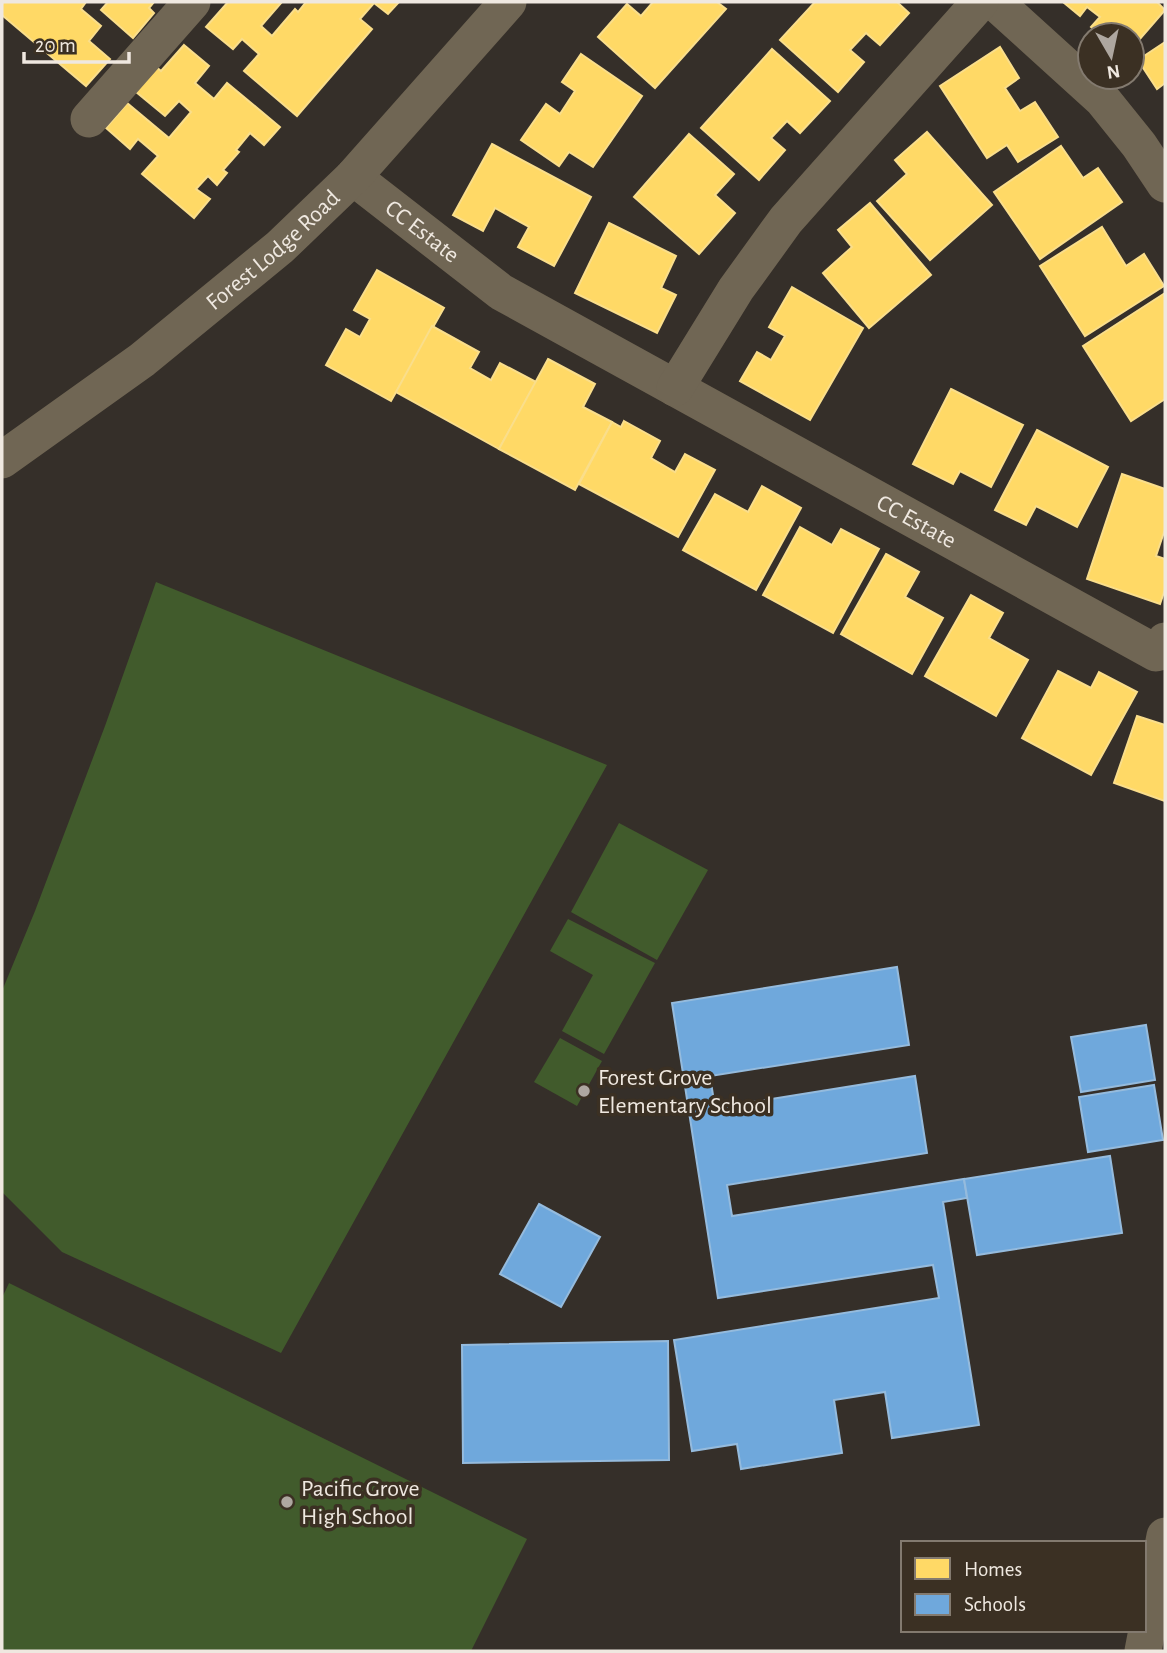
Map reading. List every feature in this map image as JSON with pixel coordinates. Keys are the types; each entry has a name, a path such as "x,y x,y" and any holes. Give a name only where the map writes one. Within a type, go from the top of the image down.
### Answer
{"street":[{"path":"89,119 192,2"},
{"name":"Forest Lodge Road","path":"2,460 142,360 280,247 353,177 508,2"},
{"path":"675,388 736,289 786,220 980,2"},
{"path":"995,2 1102,99 1139,145 1165,184"},
{"name":"CC Estate","path":"353,177 500,292 1161,647"},
{"path":"1143,1651 1165,1536"}],"green space":[{"path":"156,582 607,765 281,1353 62,1252 2,1192 2,991 105,726"},
{"path":"619,823 708,870 657,960 571,912"},
{"path":"568,919 655,963 604,1054 562,1031 593,975 550,951"},
{"path":"560,1038 602,1061 577,1106 534,1082"},
{"name":"Pacific Grove High School","path":"9,1283 527,1539 471,1651 2,1651 2,1298"}],"building: Homes":[{"path":"4,2 86,2 81,9 101,26 89,41 110,59 86,86 2,15"},
{"path":"108,2 154,2 149,8 154,13 133,38 101,10"},
{"path":"228,2 281,3 261,26 272,36 295,9 298,12 306,2 399,2 388,14 374,3 360,19 372,29 297,116 244,71 259,54 242,39 233,49 206,27"},
{"path":"653,2 717,2 726,9 655,88 598,37 627,4 641,16"},
{"path":"815,2 897,2 909,13 880,45 866,33 850,50 864,62 838,92 780,40"},
{"path":"1063,2 1157,2 1165,10 1146,32 1146,21 1096,21 1100,17 1087,7 1080,16"},
{"path":"1165,42 1165,83 1157,89 1146,72 1146,55"},
{"path":"184,45 209,66 195,83 214,99 227,83 280,127 264,145 250,133 236,150 239,152 223,170 227,173 217,185 208,176 196,189 210,199 194,218 142,174 158,156 138,139 130,149 106,128 127,103 169,138 191,112 179,101 165,116 135,91 155,66 161,71"},
{"path":"1000,47 1019,78 1005,88 1020,111 1035,102 1058,137 1018,162 1007,145 987,158 940,86"},
{"path":"772,49 830,101 800,133 787,121 771,138 785,150 759,180 701,128"},
{"path":"581,54 642,96 593,167 569,152 559,166 521,140 546,104 560,114 575,91 562,82"},
{"path":"927,132 992,205 930,260 877,201 907,174 895,160"},
{"path":"689,134 734,174 715,195 735,213 699,254 634,197"},
{"path":"492,144 591,197 554,266 518,247 529,227 495,208 483,231 453,215"},
{"path":"1061,146 1083,178 1098,168 1122,202 1040,259 994,192"},
{"path":"870,203 931,275 869,328 823,273 852,247 838,230"},
{"path":"609,223 676,256 661,288 676,295 657,333 575,293"},
{"path":"1102,227 1126,266 1144,254 1164,286 1085,336 1040,266"},
{"path":"377,270 444,308 391,401 326,365 346,329 360,337 370,319 354,310"},
{"path":"792,287 863,328 810,420 740,381 757,352 771,360 785,336 769,327"},
{"path":"1165,293 1165,399 1131,421 1083,346"},
{"path":"432,326 479,352 470,368 491,380 500,363 536,382 499,449 396,392"},
{"path":"548,359 595,384 583,407 612,422 575,490 499,449"},
{"path":"951,389 1023,425 991,487 960,471 953,484 913,464"},
{"path":"624,421 660,441 651,458 675,472 685,454 715,470 678,537 579,484 612,422 621,427"},
{"path":"1037,430 1108,467 1077,527 1036,506 1026,525 995,510"},
{"path":"1122,474 1165,489 1165,529 1156,556 1165,559 1165,589 1160,604 1087,579"},
{"path":"762,486 801,508 756,590 683,550 715,494 748,512"},
{"path":"800,527 832,545 841,529 879,549 833,633 763,595"},
{"path":"886,554 919,572 905,597 943,618 912,674 841,634"},
{"path":"971,595 1003,613 989,638 1028,660 996,716 925,676"},
{"path":"1058,671 1091,688 1099,672 1137,692 1091,775 1022,738"},
{"path":"1137,716 1165,725 1165,801 1114,783"}],"building: Schools":[{"path":"897,967 909,1045 710,1076 715,1108 915,1076 927,1153 727,1185 732,1216 964,1179 967,1198 943,1202 979,1425 892,1438 885,1392 834,1400 842,1453 741,1469 737,1444 692,1451 674,1340 939,1298 933,1265 718,1298 672,1003"},
{"path":"1146,1025 1155,1080 1081,1092 1071,1037"},
{"path":"1154,1085 1163,1140 1088,1152 1079,1097"},
{"path":"1110,1156 1122,1233 977,1255 964,1179"},
{"path":"539,1204 600,1237 561,1307 500,1274"},
{"path":"668,1341 669,1460 463,1463 462,1345"}],"place":[{"name":"Forest Grove Elementary School","path":"584,1091"},
{"name":"Pacific Grove High School","path":"287,1502"}]}
